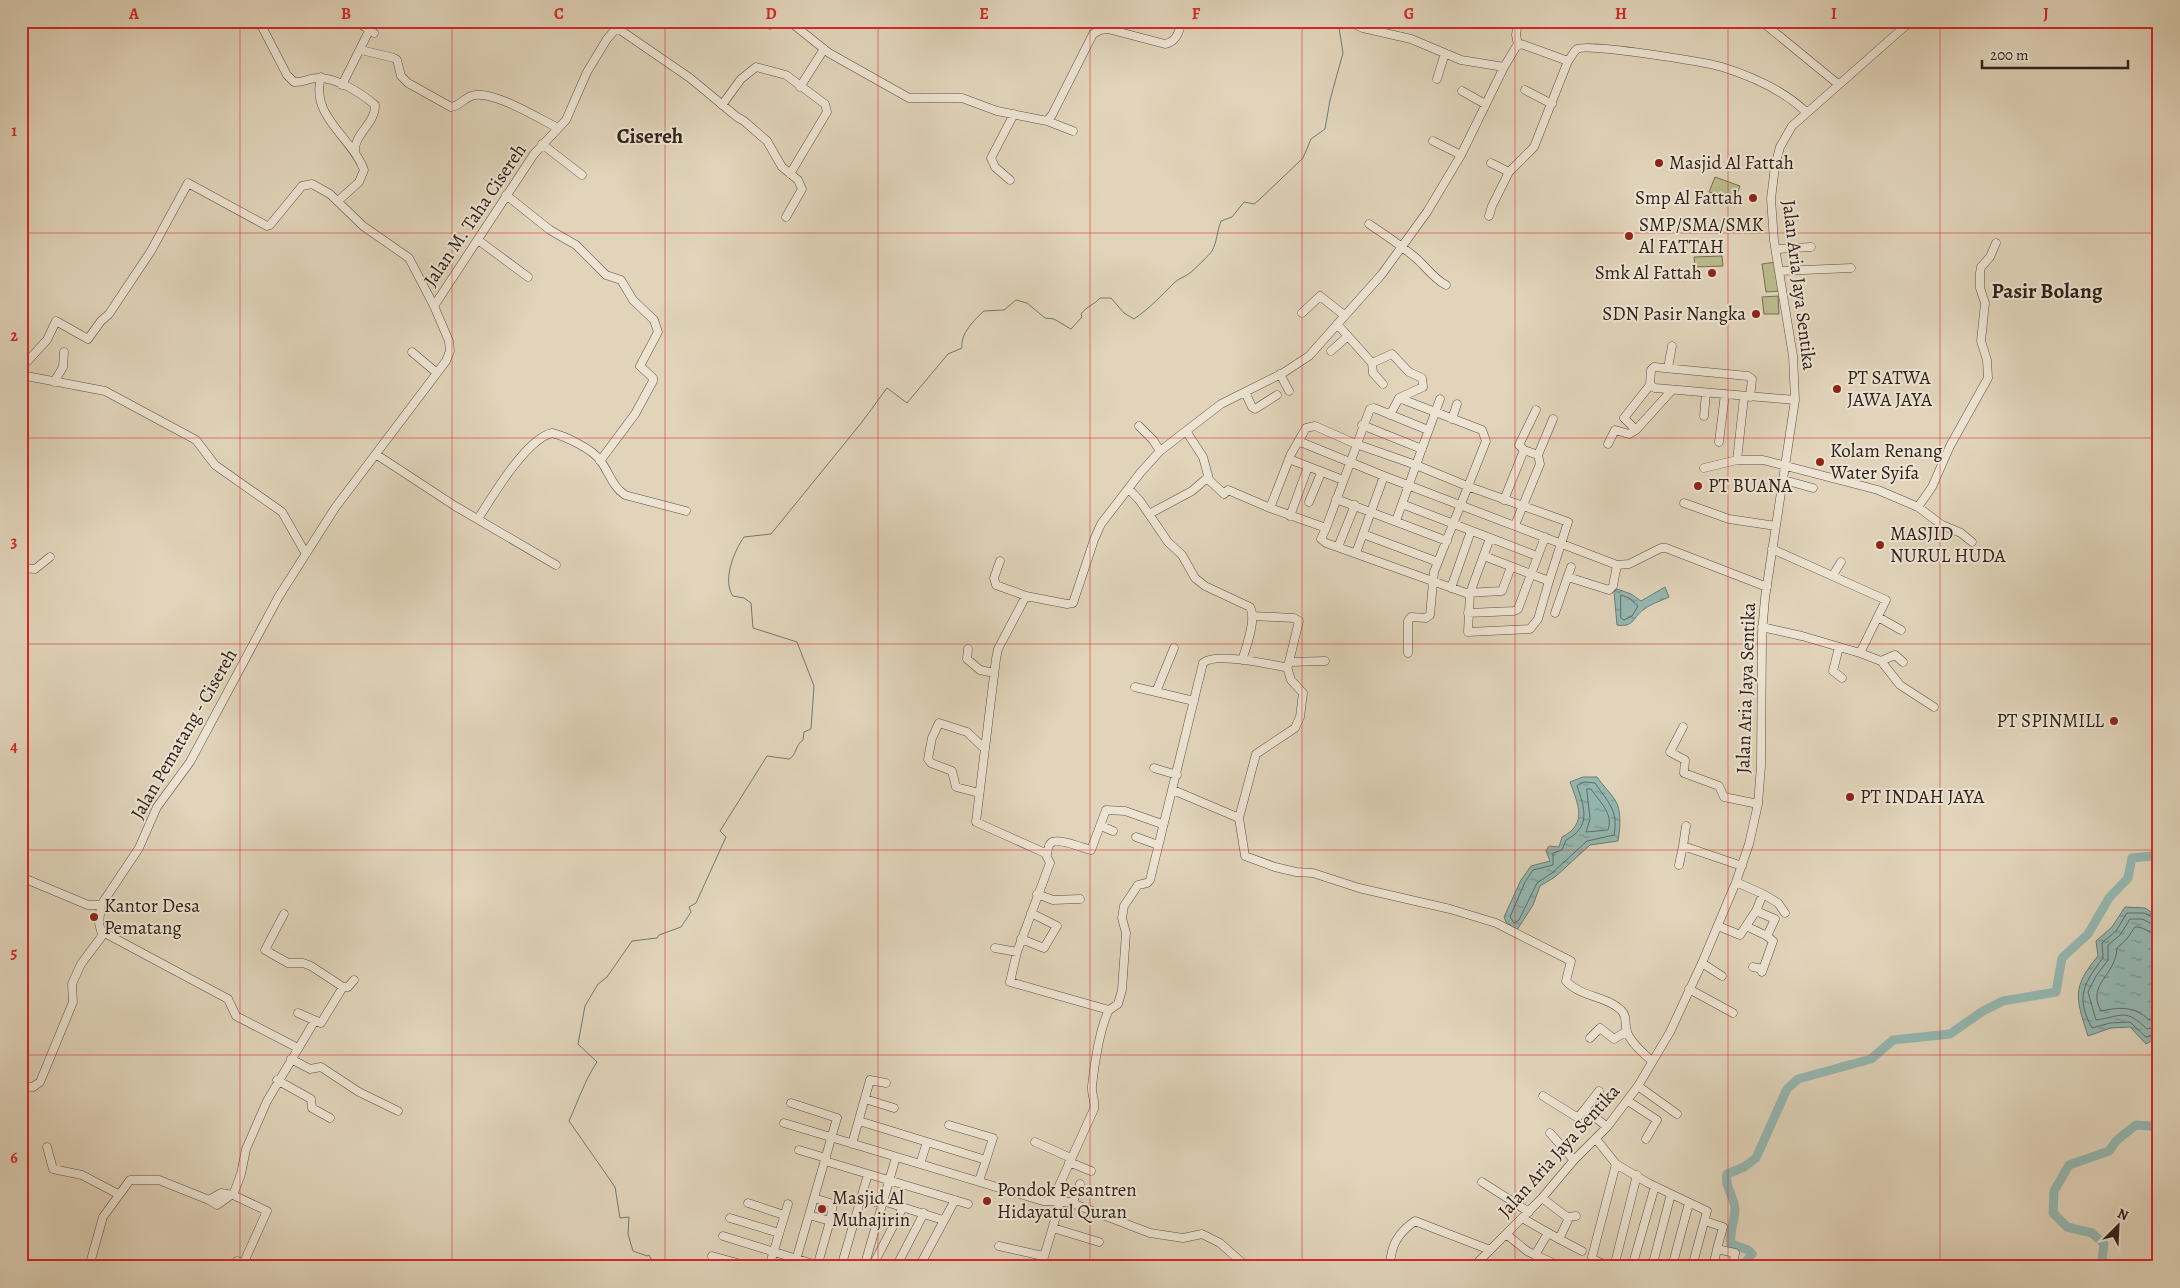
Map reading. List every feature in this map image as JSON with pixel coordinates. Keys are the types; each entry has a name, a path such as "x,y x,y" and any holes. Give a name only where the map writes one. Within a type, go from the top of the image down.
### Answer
{"street":[{"path":"259,21 290,80 299,83 320,78 342,85 364,96 376,107 374,115 355,145 355,151"},
{"path":"356,21 372,32"},
{"path":"342,85 372,32 374,21"},
{"path":"607,21 690,78 767,142 782,167 798,180 802,189 786,217"},
{"name":"Jalan M. Taha Cisereh","path":"306,554 343,496 377,455 437,373 450,351 449,341 434,306 506,195 542,144 566,120 582,81 597,54 623,21"},
{"path":"789,21 799,24 824,49 909,98 954,97 990,108 1047,121 1072,131"},
{"path":"1047,121 1052,115 1093,34 1100,30 1108,29 1165,44 1175,39 1182,21"},
{"path":"1347,21 1356,26 1411,39 1461,60 1504,67"},
{"path":"1000,561 994,578 996,585 1026,596 1067,604 1073,603 1094,540 1110,512 1160,451 1221,404 1280,374 1309,356 1403,247 1427,212 1461,155 1504,67 1518,45 1516,35 1518,21"},
{"path":"1761,21 1838,84"},
{"name":"Jalan Aria Jaya Sentika","path":"1473,1267 1542,1198 1574,1160 1607,1127 1628,1101 1652,1061 1689,990 1718,926 1742,866 1758,804 1761,766 1762,627 1795,400 1793,356 1776,249 1771,199 1775,166 1784,138 1806,112 1911,21"},
{"path":"1518,45 1568,61"},
{"path":"1489,216 1509,172 1534,147 1568,61 1576,50 1584,48 1617,50 1712,65 1785,95 1806,112"},
{"path":"800,87 824,49"},
{"path":"361,50 394,58 397,60 401,76 408,83 451,107 456,106 468,96 484,95 558,128"},
{"path":"1437,79 1445,53"},
{"path":"722,105 740,79 756,67 786,75 825,104 827,112 790,174"},
{"path":"320,78 318,93 329,122 355,151 364,173 359,182 338,200"},
{"path":"1525,90 1552,104"},
{"path":"1462,91 1485,104"},
{"path":"990,108 992,98"},
{"path":"1010,180 995,167 991,158 1014,114"},
{"path":"1433,141 1461,155"},
{"path":"542,144 582,176"},
{"path":"1491,163 1509,172"},
{"path":"21,368 48,340 56,321 88,339 91,337 101,321 109,314 151,251 187,184 267,226 306,184 318,186 338,200 363,226 409,258 434,306"},
{"path":"506,195 550,230 576,245 606,275 621,280 633,300 648,313 656,324 658,332 640,366 653,381 635,414 600,461"},
{"path":"1369,224 1403,247 1446,285"},
{"path":"478,240 528,277"},
{"path":"1918,507 1932,487 1950,446 1988,378 1987,360 1981,341 1985,303 1980,288 1980,273 1981,267 1990,257 1996,243"},
{"path":"1776,249 1811,247"},
{"path":"1780,271 1851,268"},
{"path":"1302,313 1320,296 1344,315"},
{"path":"1337,324 1372,363 1373,373 1383,384"},
{"path":"1331,351 1348,336"},
{"path":"1668,368 1672,346"},
{"path":"54,382 63,367 64,352"},
{"path":"412,352 437,373"},
{"path":"1372,363 1392,354 1409,372 1422,378 1424,387 1399,398 1390,415"},
{"path":"1636,430 1624,419 1650,385 1652,368 1748,376 1752,380 1747,397 1737,460"},
{"path":"1280,374 1289,391"},
{"path":"21,375 105,392 196,440 215,465 282,512 306,554"},
{"path":"1650,385 1672,390 1795,400"},
{"path":"1608,444 1615,430 1629,434 1636,430 1672,390"},
{"path":"1245,392 1255,409 1277,395"},
{"path":"1704,416 1706,393"},
{"path":"1720,442 1725,394"},
{"path":"1399,398 1482,430 1486,441 1432,580 1430,615 1426,618 1411,617 1408,621 1408,654"},
{"path":"1396,521 1440,399"},
{"path":"1452,419 1457,404"},
{"path":"1428,430 1374,408 1370,409 1362,425 1322,540 1451,588 1470,593 1502,591 1511,567"},
{"path":"1536,410 1519,445 1524,450 1538,455"},
{"path":"1515,525 1540,464 1538,455 1553,419"},
{"path":"1362,425 1422,448"},
{"path":"1139,426 1153,440 1160,451"},
{"path":"1270,508 1289,459 1306,428 1312,426 1504,500 1568,522 1538,619 1530,629 1469,633 1467,631 1470,593 1490,538"},
{"path":"1186,431 1202,457 1209,479 1224,494 1228,490 1290,516 1326,528"},
{"path":"478,519 508,472 548,434 552,433 568,438 600,461 617,490 625,495 686,511"},
{"path":"1298,442 1617,565 1628,564 1661,548 1666,548 1767,587"},
{"path":"1504,500 1524,450"},
{"path":"377,455 478,519 556,565"},
{"path":"1289,459 1343,480"},
{"path":"1704,468 1737,460 1763,460 1878,490 1918,507 1972,542"},
{"path":"1290,516 1308,467"},
{"path":"1309,502 1321,473"},
{"path":"1356,553 1384,476"},
{"path":"1149,514 1192,492 1207,478 1209,479"},
{"path":"1784,480 1814,488"},
{"path":"1129,489 1168,542 1182,555 1195,578 1205,586 1250,607 1252,616 1250,634 1242,660"},
{"path":"1336,499 1448,541"},
{"path":"1684,503 1729,519 1776,526"},
{"path":"1402,504 1537,556"},
{"path":"1338,547 1355,506"},
{"path":"1451,588 1471,531"},
{"path":"1363,534 1438,562"},
{"path":"1468,614 1516,610 1545,538"},
{"path":"1772,549 1886,600 1860,653"},
{"name":"Jalan Pematang - Cisereh","path":"101,905 137,852 157,807 190,762 279,596 306,554"},
{"path":"1484,556 1549,581"},
{"path":"21,568 36,569 50,557"},
{"path":"1833,575 1840,562"},
{"path":"1568,576 1609,590 1613,586 1617,565"},
{"path":"1555,613 1571,567"},
{"path":"1026,596 998,649 976,820 978,824 1047,854"},
{"path":"1252,616 1297,618 1298,629 1288,665 1290,680 1303,693 1300,717 1294,728 1281,739 1257,752 1239,818 1245,856 1252,860 1296,872 1313,873 1359,888 1467,914 1496,923 1571,961 1566,981 1584,994 1605,1001 1621,1010 1626,1016 1627,1031 1637,1047 1652,1061"},
{"path":"1878,616 1901,630"},
{"path":"1762,627 1802,636 1881,661 1900,685 1934,707"},
{"path":"1156,692 1174,648"},
{"path":"1839,648 1833,671 1842,678"},
{"path":"968,649 967,659 975,667 994,673"},
{"path":"1881,661 1895,655 1903,662"},
{"path":"1041,1267 1059,1203 1058,1188 1094,1109 1095,1103 1092,1088 1095,1064 1108,1010 1118,1004 1122,990 1126,933 1122,918 1124,906 1138,885 1147,883 1150,880 1162,824 1177,775 1205,660 1210,658 1288,665 1325,661"},
{"path":"1135,686 1194,701"},
{"path":"979,793 956,787 952,771 931,763 928,759 932,738 939,723 967,732 985,749"},
{"path":"1683,727 1670,752 1685,760 1684,773 1719,786 1724,797 1758,804"},
{"path":"1154,768 1177,775"},
{"path":"1173,790 1239,818"},
{"path":"1108,1010 1012,984 1010,980 1016,952 1050,863 1047,854 1050,844 1054,841 1061,841 1091,850 1106,810 1118,810 1162,824"},
{"path":"1101,826 1113,831"},
{"path":"1679,865 1686,826"},
{"path":"1136,837 1158,844"},
{"path":"1683,846 1742,866"},
{"path":"21,877 88,905 101,905 100,927 104,932 228,999 236,1016 298,1048"},
{"path":"1736,882 1778,903 1785,913"},
{"path":"1037,894 1053,900 1080,899"},
{"path":"1718,926 1738,936 1756,911 1763,894"},
{"path":"1756,911 1774,919 1767,936"},
{"path":"1021,939 1044,948 1057,926 1031,913"},
{"path":"284,914 265,950 288,963 303,963 344,987"},
{"path":"1746,926 1773,941 1763,971 1753,967"},
{"path":"21,1086 33,1087 40,1082 73,1002 72,984 81,964 104,932"},
{"path":"995,948 1016,952"},
{"path":"1702,963 1722,976"},
{"path":"298,1013 319,1024 344,987 348,987 354,980"},
{"path":"1689,990 1733,1013"},
{"path":"232,1195 241,1174 246,1149 277,1080 314,1022"},
{"path":"1590,1038 1600,1028 1614,1039 1627,1031"},
{"path":"291,1059 310,1069 323,1068 359,1092 398,1110"},
{"path":"852,1144 871,1079 886,1083"},
{"path":"277,1080 311,1099 312,1108 330,1118"},
{"path":"1638,1086 1677,1114"},
{"path":"1543,1096 1575,1116 1579,1116 1598,1091"},
{"path":"865,1099 894,1108"},
{"path":"1628,1101 1657,1120 1646,1139"},
{"path":"791,1103 837,1117 795,1263"},
{"path":"1585,1109 1607,1127"},
{"path":"859,1121 986,1160"},
{"path":"784,1123 1043,1201 1072,1204 1150,1233 1183,1238 1199,1234 1206,1235 1220,1243 1247,1267"},
{"path":"950,1125 993,1138 978,1180"},
{"path":"1550,1133 1574,1160"},
{"path":"1596,1139 1616,1164 1655,1186 1707,1211 1692,1267"},
{"path":"920,1164 927,1142"},
{"path":"1035,1142 1092,1171"},
{"path":"47,1147 53,1169 82,1175 118,1194"},
{"path":"799,1150 868,1174 968,1204"},
{"path":"864,1267 896,1157"},
{"path":"1616,1164 1592,1259 1613,1267 1637,1175"},
{"path":"841,1267 868,1174"},
{"path":"89,1267 103,1217 118,1194 130,1180 152,1179 209,1200 221,1193 232,1195 267,1211 244,1262"},
{"path":"1482,1182 1548,1234 1582,1251"},
{"path":"1072,1204 1080,1184"},
{"path":"1632,1267 1655,1186"},
{"path":"1652,1267 1671,1194"},
{"path":"723,1236 773,1252 795,1263 819,1266 833,1204 814,1198"},
{"path":"861,1198 903,1207 943,1220"},
{"path":"1542,1198 1573,1217 1559,1239"},
{"path":"919,1267 955,1200"},
{"path":"748,1203 784,1215"},
{"path":"1672,1267 1689,1203"},
{"path":"769,1267 788,1204"},
{"path":"872,1267 903,1207"},
{"path":"896,1267 924,1213"},
{"path":"809,1215 830,1222"},
{"path":"730,1218 779,1233"},
{"path":"1388,1266 1396,1238 1402,1230 1415,1221 1490,1250"},
{"path":"1705,1221 1723,1227 1712,1267"},
{"path":"1053,1228 1099,1242"},
{"path":"1506,1234 1526,1251 1562,1267"},
{"path":"1536,1255 1548,1234"},
{"path":"1000,1246 1044,1256"},
{"path":"1717,1249 1734,1254 1732,1267"},
{"path":"712,1256 752,1267"},
{"path":"233,1267 236,1262 244,1262 253,1267"},
{"path":"989,1267 992,1265 996,1267"}],"green space":[{"path":"1715,177 1740,186 1735,199 1709,192"},
{"path":"1722,256 1723,266 1695,267 1694,257"},
{"path":"1776,262 1780,291 1766,292 1762,264"},
{"path":"1778,296 1779,314 1764,314 1762,297"}],"water":[{"path":"1665,587 1669,597 1652,604 1640,612 1627,625 1617,625 1614,592 1617,589 1631,594 1641,601"},
{"path":"1583,777 1597,777 1615,800 1620,814 1618,841 1590,845 1555,877 1540,886 1533,905 1517,930 1506,922 1504,917 1521,880 1531,866 1550,861 1546,851 1549,846 1559,847 1562,837 1575,826 1579,813 1570,782"},
{"path":"2125,907 2145,908 2159,917 2159,1037 2146,1044 2130,1027 2111,1028 2088,1036 2079,1002 2078,994 2083,977 2098,956 2096,941 2112,927"}],"waterway":[{"path":"655,1267 649,1255 633,1251 628,1234 629,1217 620,1218 615,1187 569,1121 585,1083 597,1062 578,1044 585,1006 598,984 607,977 632,941 657,938 659,935 681,927 691,912 689,907 696,903 726,837 720,831 767,756 789,759 803,740 804,732 811,729 814,686 797,642 753,628 751,603 744,598 733,596 730,590 729,574 733,558 740,543 744,537 771,534 862,422 887,388 907,403 948,354 962,348 965,333 984,311 1004,310 1016,300 1027,303 1045,318 1054,319 1071,329 1082,317 1081,314 1100,298 1111,298 1124,313 1134,319 1176,281 1192,271 1212,251 1221,221 1232,217 1244,202 1254,204 1259,200 1303,158 1311,139 1325,129 1330,100 1343,53 1338,21"},
{"path":"1742,1267 1752,1254 1748,1250 1731,1244 1735,1209 1727,1183 1727,1174 1744,1167 1756,1158 1787,1089 1798,1079 1871,1059 1893,1040 1950,1034 1983,1011 2003,1001 2056,992 2062,958 2088,934 2109,898 2128,878 2132,858 2153,856 2159,853"},
{"path":"2101,1267 2104,1244 2092,1233 2067,1227 2053,1213 2054,1191 2069,1165 2109,1151 2117,1140 2136,1125 2151,1126 2159,1130"}],"place":[{"name":"Masjid Al Fattah","path":"1659,163"},
{"name":"Smp Al Fattah","path":"1753,198"},
{"name":"SMP/SMA/SMK Al FATTAH","path":"1629,236"},
{"name":"Smk Al Fattah","path":"1712,273"},
{"name":"SDN Pasir Nangka","path":"1756,314"},
{"name":"PT SATWA JAWA JAYA","path":"1837,389"},
{"name":"Kolam Renang Water Syifa","path":"1820,462"},
{"name":"PT BUANA","path":"1698,486"},
{"name":"MASJID NURUL HUDA","path":"1880,545"},
{"name":"PT SPINMILL","path":"2114,721"},
{"name":"PT INDAH JAYA","path":"1850,797"},
{"name":"Kantor Desa Pematang","path":"94,917"},
{"name":"Pondok Pesantren Hidayatul Quran","path":"987,1201"},
{"name":"Masjid Al Muhajirin","path":"822,1209"}],"district":[{"name":"Cisereh","path":"650,136"},
{"name":"Pasir Bolang","path":"2047,291"}]}
